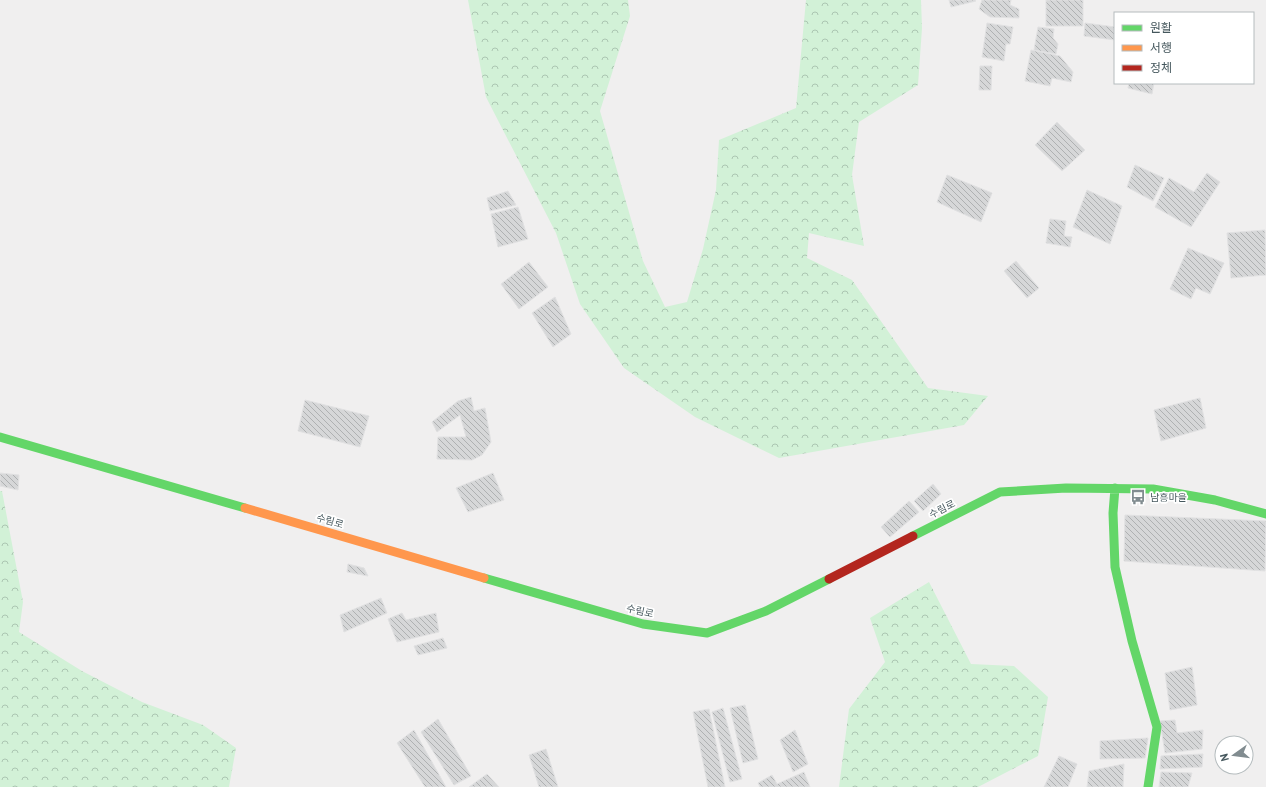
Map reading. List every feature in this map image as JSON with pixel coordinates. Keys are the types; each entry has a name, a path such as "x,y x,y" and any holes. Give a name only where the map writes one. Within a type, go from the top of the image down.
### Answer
{"main road":[{"name":"수림로","path":"0,437 643,624 706,632 766,612 1000,492 1066,488 1153,489 1215,500 1266,514"},
{"path":"1115,488 1113,513 1114,567 1132,641 1156,727 1148,787"}],"green space":[{"path":"468,0 628,0 630,16 600,111 643,261 665,307 687,302 703,249 716,190 719,140 796,108 806,0 921,0 922,28 918,85 859,122 852,175 864,246 809,233 807,258 852,280 928,388 988,396 964,425 779,458 695,417 624,368 580,304 556,233 486,97"},
{"path":"0,491 2,491 23,602 19,632 82,671 142,702 203,725 236,748 229,787 0,787"},
{"path":"929,582 971,664 1014,666 1048,697 1038,756 978,787 839,787 849,709 885,662 870,618"}],"building":[{"path":"949,0 975,0 976,1 951,7"},
{"path":"982,0 1011,0 1010,5 1019,9 1019,18 990,17 979,9"},
{"path":"1046,0 1083,0 1083,26 1046,26"},
{"path":"987,23 1013,27 1010,44 1006,44 1004,61 982,57"},
{"path":"1085,23 1114,27 1114,40 1084,36"},
{"path":"1038,27 1054,29 1053,38 1058,44 1056,54 1034,50"},
{"path":"1031,50 1060,56 1073,72 1071,82 1052,78 1050,86 1025,81"},
{"path":"980,66 992,66 991,90 979,90"},
{"path":"1129,84 1154,84 1152,94 1128,88"},
{"path":"1057,122 1085,150 1062,171 1035,145"},
{"path":"1135,165 1164,178 1153,201 1127,187"},
{"path":"1207,173 1220,182 1191,227 1155,207 1169,178 1194,192"},
{"path":"947,175 992,193 981,222 937,202"},
{"path":"1087,190 1122,206 1110,244 1073,227"},
{"path":"508,191 516,205 490,211 487,198"},
{"path":"518,207 528,239 498,247 491,214"},
{"path":"1050,219 1066,221 1064,236 1072,237 1070,247 1046,243"},
{"path":"1265,230 1266,275 1231,278 1227,233"},
{"path":"1188,248 1224,263 1210,294 1196,288 1191,299 1170,289"},
{"path":"1016,261 1039,288 1027,298 1004,271"},
{"path":"529,262 548,287 519,309 501,284"},
{"path":"555,297 571,334 553,347 532,313"},
{"path":"471,397 474,411 485,408 491,442 482,455 472,460 437,459 438,437 466,437 460,415 437,432 432,422 458,401"},
{"path":"1200,398 1206,428 1161,441 1154,410"},
{"path":"305,400 369,416 360,447 298,431"},
{"path":"0,473 19,475 18,490 0,486"},
{"path":"493,473 504,500 468,512 456,488"},
{"path":"933,484 941,494 923,511 914,501"},
{"path":"909,501 919,512 890,537 881,527"},
{"path":"1125,515 1266,521 1265,571 1124,561"},
{"path":"348,564 364,568 368,576 347,572"},
{"path":"381,598 387,613 344,632 340,615"},
{"path":"402,613 406,620 436,613 439,632 397,642 388,619"},
{"path":"443,638 447,648 418,655 414,646"},
{"path":"1192,667 1197,705 1170,710 1165,673"},
{"path":"745,705 758,759 743,763 730,708"},
{"path":"723,708 742,779 730,782 712,712"},
{"path":"709,709 725,787 708,787 693,712"},
{"path":"438,719 471,776 454,785 421,732"},
{"path":"1175,720 1177,733 1203,730 1202,749 1165,753 1160,721"},
{"path":"414,730 446,787 425,787 397,743"},
{"path":"795,730 808,764 793,772 780,740"},
{"path":"1148,738 1145,758 1100,759 1100,741"},
{"path":"546,749 558,787 539,787 529,755"},
{"path":"1203,754 1202,767 1160,769 1161,756"},
{"path":"1059,756 1077,764 1068,787 1044,787"},
{"path":"1124,764 1123,787 1087,787 1089,771"},
{"path":"804,772 810,787 760,787 758,783 772,775 777,784"},
{"path":"1161,772 1192,773 1188,787 1159,787"},
{"path":"487,774 499,787 469,787"}],"traffic: fast":[{"path":"0,437 245,508"},
{"path":"913,536 1000,492 1066,488 1153,489 1215,500 1266,514"},
{"path":"1115,488 1113,513 1115,567 1132,641 1157,727 1148,787"},
{"path":"484,578 643,624 707,633 766,611 829,579"}],"traffic: slow":[{"path":"245,508 484,578"}],"traffic: jam":[{"path":"829,579 913,536"}],"place":[{"name":"남흥마을","path":"1138,497"}]}
